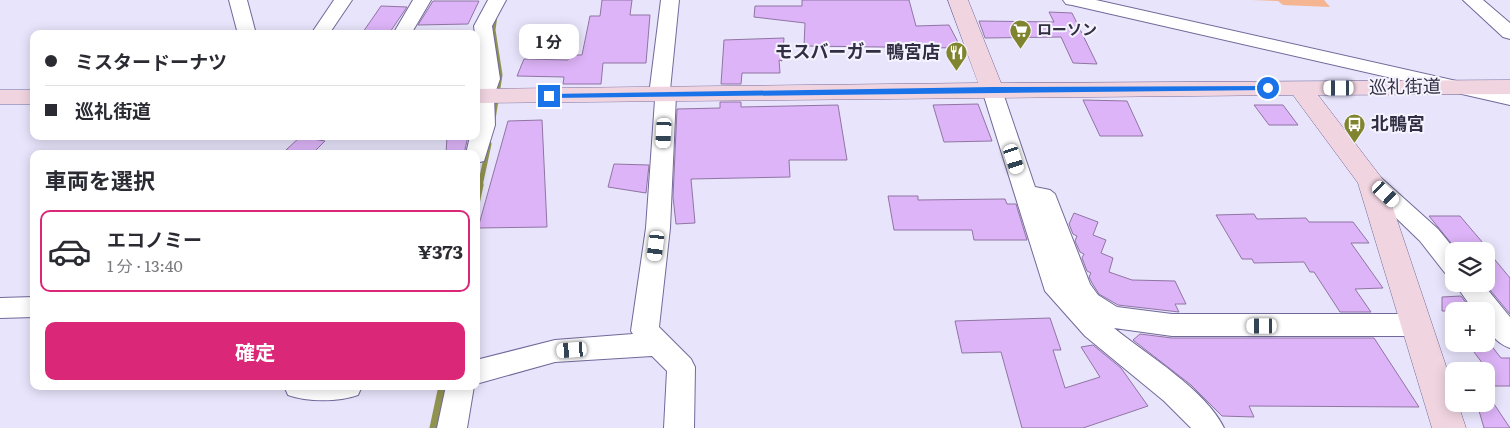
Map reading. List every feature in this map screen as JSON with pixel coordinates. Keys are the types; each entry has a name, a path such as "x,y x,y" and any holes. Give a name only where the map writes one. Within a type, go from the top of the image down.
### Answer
{"main road":[{"path":"480,96 992,90 958,0"},
{"name":"巡礼街道","path":"992,90 1510,87"},
{"path":"1300,88 1371,181 1449,428"},
{"path":"0,97 30,97"}],"street":[{"path":"238,0 246,30"},
{"path":"323,30 344,0"},
{"path":"404,30 422,0"},
{"path":"478,150 484,125 480,96 490,79 483,26 497,0"},
{"path":"670,0 663,95 658,228 645,331 681,367 680,428"},
{"path":"1072,0 1510,99"},
{"path":"1472,0 1510,33"},
{"path":"992,90 1054,284 1067,302 1089,324 1144,366 1201,417 1209,428"},
{"path":"1371,181 1429,235 1445,255"},
{"path":"1025,194 1042,196 1047,200 1074,277 1095,309 1108,315 1136,322 1172,326 1417,324"},
{"path":"1474,292 1510,337"},
{"path":"0,308 30,307"},
{"path":"480,371 555,351 659,344"},
{"path":"452,428 459,390"}],"shaded area":[{"path":"1252,0 1324,0 1330,7 1283,5 1278,1"}],"building":[{"path":"602,0 632,0 630,15 650,15 646,63 603,63 601,84 563,84 564,77 517,76 524,59 568,60 570,55 582,55 590,16 600,16"},
{"path":"802,0 909,0 916,26 949,25 961,48 804,46 805,23 754,17 755,6 802,6"},
{"path":"433,1 479,1 468,24 418,25"},
{"path":"381,6 407,7 391,30 364,30"},
{"path":"1049,12 1072,13 1097,64 1073,63 1061,37 985,38 979,21 1054,22"},
{"path":"784,38 782,61 779,60 780,73 742,73 741,84 721,84 724,40"},
{"path":"1083,100 1127,101 1143,136 1100,136"},
{"path":"720,102 741,102 741,107 838,105 847,160 789,160 790,177 691,179 695,223 676,224 673,197 677,109 720,108"},
{"path":"978,104 992,141 944,142 933,105"},
{"path":"1254,105 1283,105 1298,125 1269,125"},
{"path":"542,120 547,227 480,228 480,221 508,121"},
{"path":"297,140 325,141 316,150 286,150"},
{"path":"447,140 467,140 465,150 446,150"},
{"path":"614,164 649,165 646,193 608,187"},
{"path":"888,196 918,196 918,200 1005,199 1007,204 1016,204 1027,240 974,240 972,230 894,230"},
{"path":"1074,213 1098,222 1093,235 1106,240 1101,253 1113,258 1109,272 1132,280 1175,281 1186,304 1175,304 1179,312 1118,305 1099,294 1089,277 1091,273 1087,271 1082,258 1084,254 1080,252 1075,241 1077,236 1073,234 1069,224"},
{"path":"1254,214 1257,219 1306,218 1309,222 1353,222 1369,243 1351,243 1383,288 1355,289 1371,312 1340,312 1314,272 1310,272 1304,262 1254,263 1252,259 1242,259 1216,215"},
{"path":"1429,216 1460,216 1482,242 1450,242"},
{"path":"1495,260 1510,278 1510,314 1492,292 1495,292"},
{"path":"1461,296 1465,302 1445,302 1445,311 1442,311 1442,297"},
{"path":"1050,318 1061,350 1053,350 1065,388 1100,377 1081,347 1093,345 1121,368 1148,406 1083,428 1022,428 1001,352 962,353 955,321"},
{"path":"1140,334 1172,338 1374,338 1419,407 1249,406 1254,417 1222,416 1191,385 1133,340"},
{"path":"1495,350 1501,358 1510,358 1510,386 1495,386 1495,362 1482,362 1474,352 1495,352"},
{"path":"1495,406 1510,428 1484,428 1479,412 1495,412"}],"waterway":[{"path":"493,119 500,75 493,30 495,15"},
{"path":"480,186 489,144"},
{"path":"433,428 441,390"}],"place":[{"name":"ローソン","path":"1021,49"},
{"name":"モスバーガー 鴨宮店","path":"956,71"},
{"name":"北鴨宮","path":"1355,143"}],"route":[{"path":"549,96 1268,88"}]}
